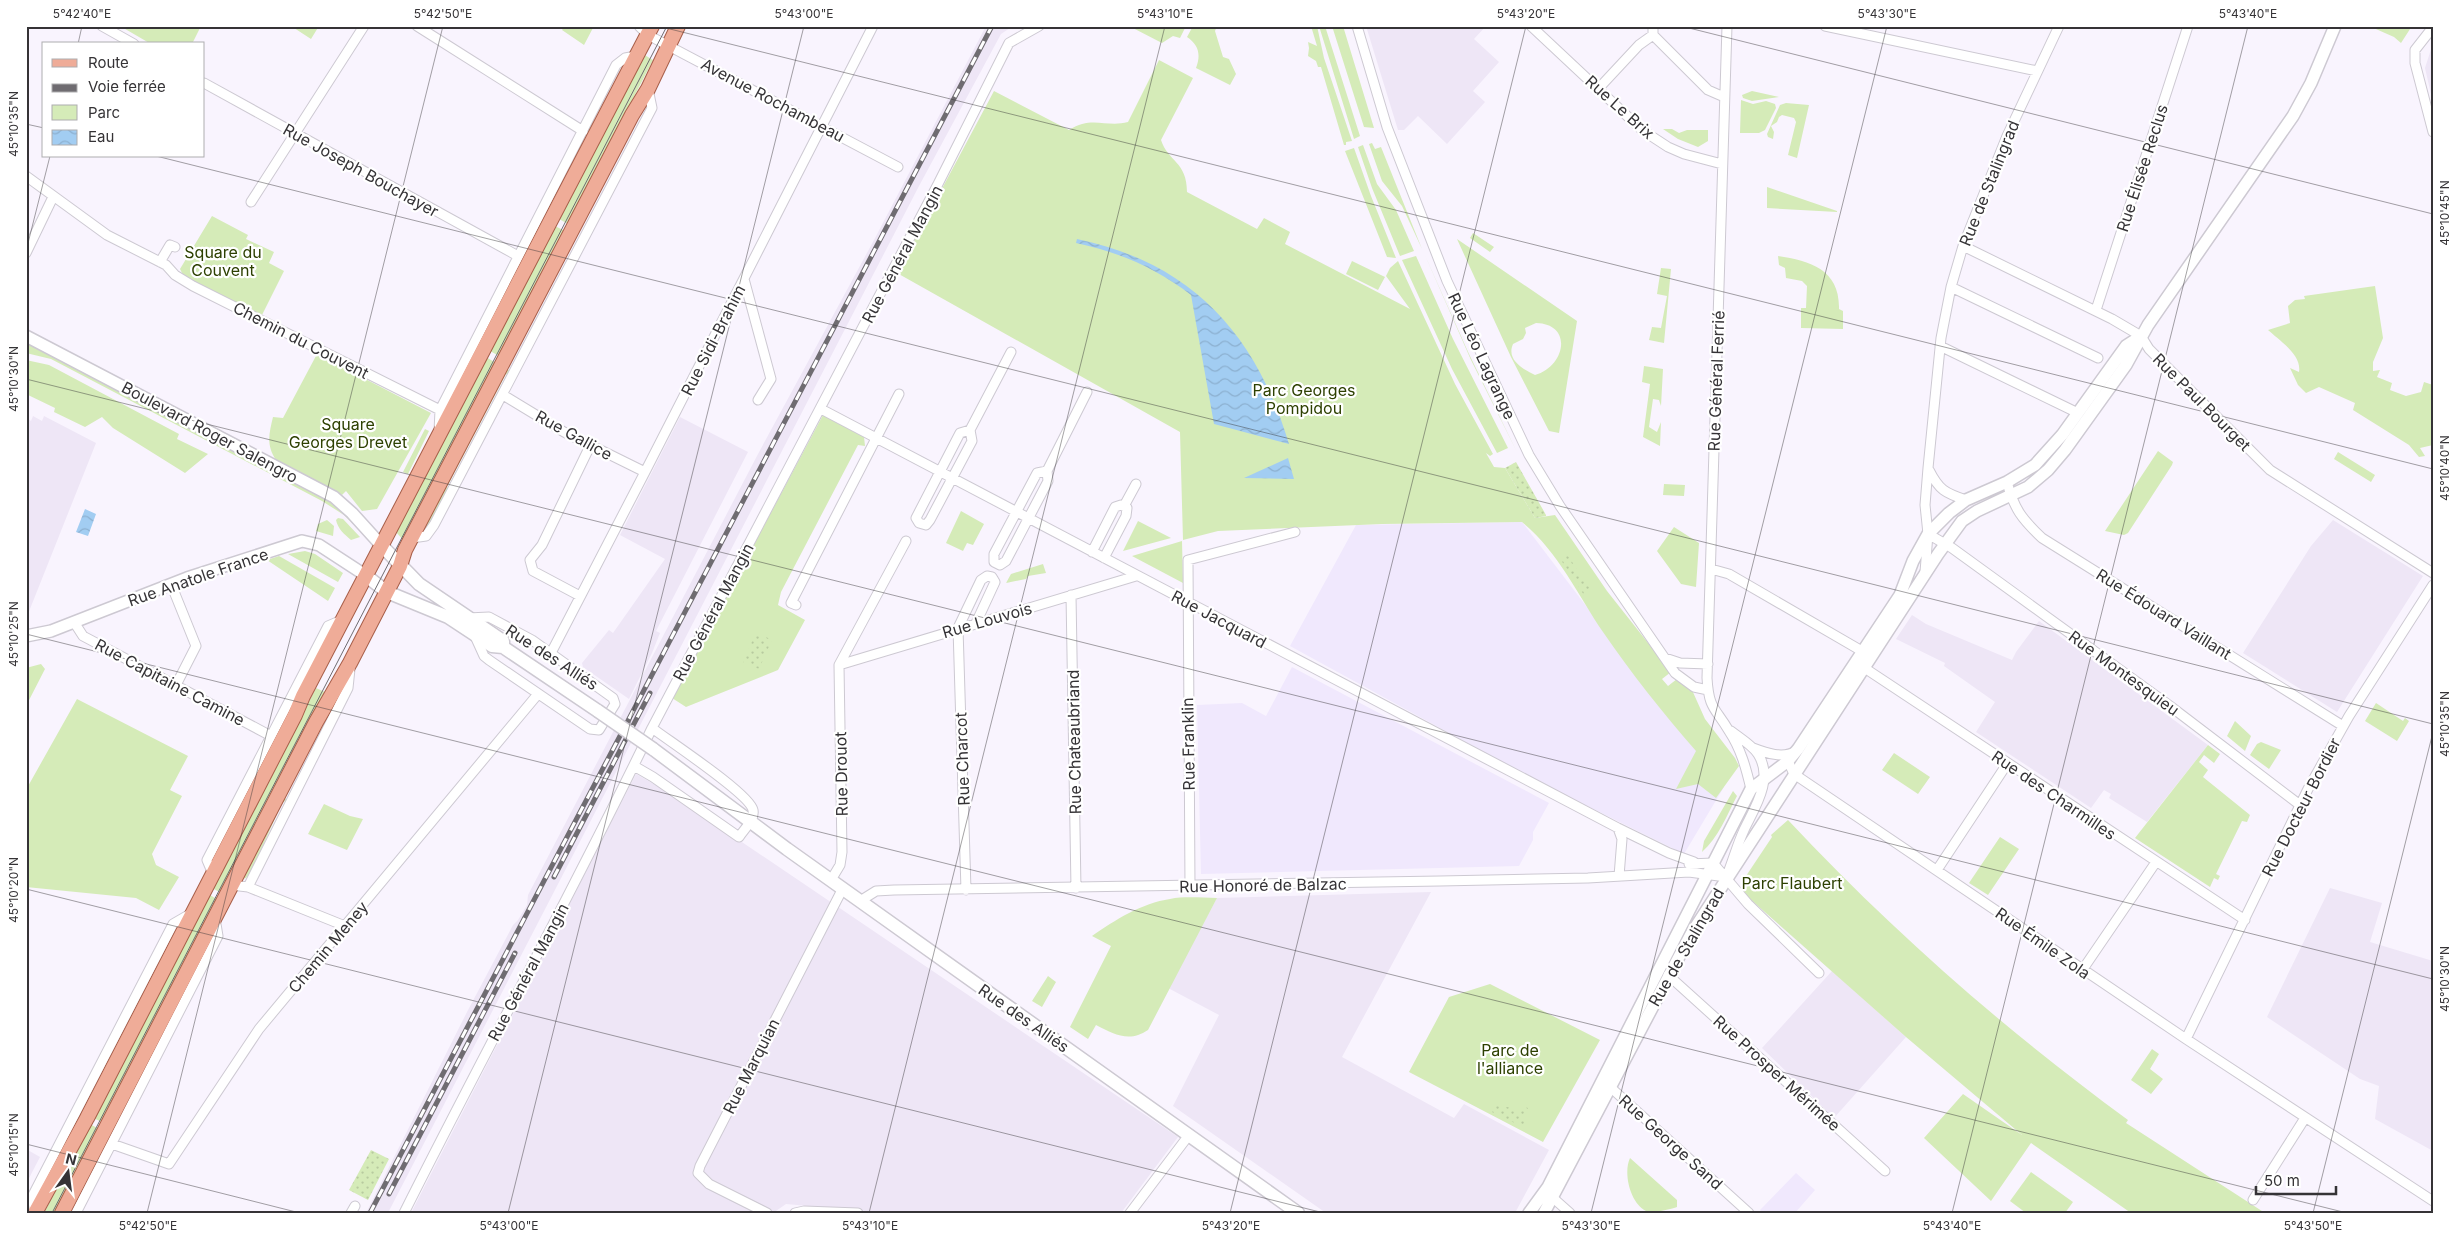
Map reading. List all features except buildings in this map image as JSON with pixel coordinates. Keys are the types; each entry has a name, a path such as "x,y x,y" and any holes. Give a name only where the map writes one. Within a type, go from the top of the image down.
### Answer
{"main road":[{"path":"62,1213 316,722 350,663 387,592 412,538 628,123 648,89 678,26"},
{"path":"35,1213 83,1126 342,620 636,56 646,29"},
{"name":"Rue des Alliés","path":"381,545 418,584 503,641 503,647"},
{"name":"Rue des Alliés","path":"366,574 387,592 448,617 492,646 503,647 653,748 860,901 1298,1213"}],"street":[{"path":"102,26 130,42"},
{"path":"251,202 364,26"},
{"path":"417,26 583,130"},
{"name":"Rue Sidi-Brahim","path":"551,652 646,472 874,26"},
{"name":"Rue Général Mangin","path":"404,1213 652,728 934,193 1009,43 1039,26"},
{"name":"Rue Léo Lagrange","path":"1357,26 1387,127 1443,272 1529,456 1560,506 1665,658 1682,679 1694,687 1708,690"},
{"name":"Rue Le Brix","path":"1531,26 1655,140 1684,154 1722,164"},
{"name":"Rue Général Ferrié","path":"1727,26 1708,690 1711,706 1729,730 1746,765 1751,789"},
{"path":"1824,26 2037,71"},
{"name":"Rue de Stalingrad","path":"1867,654 1925,574 1928,534 1926,505 1928,468 1940,346 1951,287 1963,246 2007,136 2059,26"},
{"name":"Rue Élisée Reclus","path":"2096,310 2188,26"},
{"path":"1925,574 1962,521 1977,510 2028,488 2048,470 2064,450 2126,365 2142,336 2293,116 2311,83 2335,26"},
{"path":"2433,27 2415,50 2415,63 2433,132"},
{"name":"Avenue Rochambeau","path":"646,29 668,45 898,167"},
{"path":"1598,89 1653,30 1708,90 1724,97"},
{"path":"439,436 440,410 616,65 625,58 636,56"},
{"name":"Rue Joseph Bouchayer","path":"205,84 518,256"},
{"path":"412,538 426,536 434,525 503,395 652,108 648,89"},
{"name":"Chemin du Couvent","path":"26,176 107,235 163,264 175,275 193,286 440,410"},
{"path":"26,253 53,197"},
{"path":"163,264 170,245 176,247"},
{"name":"Rue Paul Bourget","path":"1963,246 2096,310 2142,336 2149,349 2270,470 2433,573"},
{"path":"744,279 771,379 758,400"},
{"path":"1951,287 2098,358"},
{"name":"Boulevard Roger Salengro","path":"26,336 334,497 352,513 381,545"},
{"path":"1928,534 1949,513 1966,500 2008,482 2040,460 2078,413 2126,346 2142,336"},
{"path":"1940,346 2078,413"},
{"path":"970,430 960,433 916,518 920,524 926,525 930,520 972,440 970,430 1011,352"},
{"path":"1047,471 1037,473 994,554 994,562 1000,565 1006,561 1048,481 1047,471 1087,392"},
{"path":"796,605 791,603 900,394"},
{"name":"Rue Gallice","path":"503,395 590,446 646,472"},
{"name":"Rue Jacquard","path":"820,409 1618,828 1669,854 1694,862"},
{"path":"580,596 533,571 530,560 542,545 590,446"},
{"path":"1928,468 1936,485 1942,491 1966,500"},
{"name":"Rue Édouard Vaillant","path":"2008,482 2011,496 2019,514 2042,538 2343,726"},
{"path":"1124,506 1136,484"},
{"path":"1092,552 1115,507 1124,506"},
{"path":"1104,558 1126,516 1127,508 1124,506"},
{"name":"Rue Franklin","path":"1190,886 1188,560 1295,532"},
{"name":"Rue de Stalingrad","path":"1529,1213 1550,1192 1668,975 1726,877 1794,774 1867,654 1900,595 1928,534"},
{"name":"Rue Montesquieu","path":"1928,534 1945,544 2170,706 2300,805"},
{"name":"Rue Anatole France","path":"26,636 51,631 171,584 302,541 319,545 366,574"},
{"path":"839,665 906,541"},
{"path":"1712,569 1729,574 1867,654"},
{"path":"958,628 980,580 987,576 992,577 995,582 976,623"},
{"name":"Rue Louvois","path":"839,665 1136,576"},
{"path":"171,584 196,646 176,685"},
{"name":"Rue Docteur Bordier","path":"2186,1039 2300,805 2343,726 2433,585"},
{"name":"Rue Chateaubriand","path":"1071,596 1076,888"},
{"name":"Rue des Alliés","path":"468,618 488,617 551,652 613,698 615,704 599,730 596,732 484,656 473,632"},
{"path":"213,874 208,860 270,736 328,626 342,620"},
{"name":"Rue Capitaine Camine","path":"74,622 83,636 270,736"},
{"name":"Rue Charcot","path":"958,628 966,890"},
{"path":"1665,658 1680,663 1708,664"},
{"path":"248,887 348,688 350,663"},
{"name":"Rue Drouot","path":"831,880 840,865 842,852 839,665"},
{"name":"Rue de Stalingrad","path":"1544,1213 1550,1192 1610,1064 1751,789 1764,777 1788,761 1860,665"},
{"name":"Rue des Charmilles","path":"1860,665 2156,862 2243,924"},
{"name":"Chemin Meney","path":"112,1144 169,1164 259,1030 538,694"},
{"path":"634,766 653,777 739,837 751,821 753,808 739,792 652,728"},
{"name":"Rue Général Ferrié","path":"1729,730 1753,748 1763,763 1764,777"},
{"path":"1753,748 1763,752 1784,755 1798,749"},
{"path":"1788,761 1794,774"},
{"path":"1937,870 2007,764"},
{"name":"Rue Émile Zola","path":"1794,774 2186,1039 2433,1201"},
{"path":"1726,877 1743,832 1757,805 1764,777"},
{"path":"1618,828 1622,839 1619,876"},
{"name":"Rue Honoré de Balzac","path":"1668,872 1694,862 1711,868"},
{"path":"2083,969 2156,862"},
{"path":"1711,868 1726,877 1748,904 1819,974"},
{"name":"Rue Honoré de Balzac","path":"860,901 876,891 1619,876 1711,868"},
{"path":"231,885 248,887 345,926"},
{"name":"Rue Marquian","path":"767,1213 709,1184 698,1173 843,888"},
{"path":"76,1213 218,936 215,916"},
{"name":"Rue Prosper Mérimée","path":"1668,975 1885,1171"},
{"name":"Rue George Sand","path":"1610,1064 1609,1086 1749,1213"},
{"path":"2254,1200 2305,1118"},
{"path":"1130,1213 1189,1135"},
{"path":"1550,1192 1570,1213"},
{"path":"795,1213 804,1211 858,1213"}],"shaded area":[{"path":"986,26 1013,26 1001,34 919,186 388,1213 366,1213 467,1012 513,925 527,905 528,895 758,454 874,240"},
{"path":"1366,26 1486,26 1474,39 1499,62 1473,91 1485,102 1447,144 1418,116 1404,130 1398,130"},
{"path":"2433,43 2433,103 2425,68"},
{"path":"33,416 42,421 44,416 96,443 26,619 26,420 27,418 31,421"},
{"path":"680,417 748,452 656,631 660,633 629,699 583,667 582,663 609,630 613,633 665,559 620,535"},
{"path":"2333,520 2423,576 2337,712 2243,653 2311,546"},
{"path":"1522,522 1724,787 1684,854 1537,781 1290,646 1356,525"},
{"path":"1912,615 1926,624 2012,660 2039,621 2208,745 2147,822 2109,798 2111,794 2104,790 2091,808 1976,732 1995,702 1944,666 1945,663 1896,639"},
{"path":"1292,667 1549,803 1533,832 1533,840 1519,866 1201,874 1197,705 1242,703 1266,716"},
{"path":"636,774 668,792 1178,1137 1121,1213 887,1213 786,1204 773,1213 411,1213"},
{"path":"2330,888 2382,903 2370,942 2433,961 2433,1151 2375,1119 2379,1086 2360,1079 2267,1017"},
{"path":"1431,892 1342,1057 1454,1118 1464,1104 1549,1150 1515,1213 1326,1213 1173,1106 1219,1015 1168,988 1217,898"},
{"path":"1832,971 1906,1037 1834,1118 1762,1048"},
{"path":"26,1149 40,1157 26,1184"},
{"path":"1796,1173 1815,1190 1795,1213 1763,1213 1760,1210"}],"green space":[{"path":"120,26 201,26 193,42 148,42"},
{"path":"291,26 319,26 311,39"},
{"path":"565,26 594,26 584,45 562,30"},
{"path":"1129,26 1186,26 1180,38 1173,36 1162,43"},
{"path":"1193,26 1217,26 1215,31 1223,57 1229,59 1236,74 1230,85 1196,68 1198,51 1194,43 1187,37"},
{"path":"1311,26 1317,26 1324,58 1352,141 1346,142 1346,145 1344,145 1321,67 1318,67 1316,61 1308,56 1308,42 1317,46"},
{"path":"1319,26 1325,26 1360,136 1354,139"},
{"path":"1332,26 1343,26 1374,128 1364,127"},
{"path":"2369,26 2412,26 2401,43 2394,37"},
{"path":"643,54 653,60 568,224 559,219"},
{"name":"Parc Georges Pompidou","path":"1159,60 1193,78 1161,140 1184,174 1187,192 1257,229 1264,218 1290,232 1285,244 1410,309 1386,276 1390,268 1398,261 1455,384 1493,454 1490,456 1486,453 1494,467 1505,468 1535,518 1555,515 1607,591 1671,672 1662,679 1668,686 1677,679 1692,690 1705,719 1735,758 1739,766 1716,798 1698,784 1676,789 1696,751 1625,663 1556,559 1535,533 1522,522 1382,524 1218,531 1183,540 1180,432 897,273 994,91 1069,130 1092,122 1113,124 1128,122"},
{"path":"1752,91 1779,97 1752,101 1743,98 1742,95"},
{"path":"1741,100 1753,104 1766,101 1775,104 1776,108 1765,130 1759,133 1740,133"},
{"path":"1786,103 1809,105 1797,158 1788,155 1796,122 1794,118 1782,115 1771,126 1774,132 1773,139 1768,137 1767,134 1780,105"},
{"path":"1663,129 1672,129 1679,133 1687,130 1708,130 1708,141 1698,147 1678,139"},
{"path":"1372,143 1375,149 1381,147 1422,249 1402,206 1382,181 1369,144"},
{"path":"1363,145 1377,184 1396,210 1414,251 1400,256 1372,188 1358,147"},
{"path":"1354,148 1396,258 1387,257 1345,151"},
{"path":"1767,187 1837,211 1837,212 1767,208"},
{"name":"Square du Couvent","path":"212,216 248,235 246,239 274,252 269,263 284,271 261,317 184,277 180,269"},
{"path":"555,226 565,231 499,356 490,351"},
{"path":"1473,233 1494,247 1490,252 1470,238"},
{"path":"1457,239 1577,321 1559,433 1549,431 1511,357","holes":["1536,323 1548,325 1556,330 1560,338 1559,355 1545,371 1535,375 1517,363 1511,350 1513,344 1523,339 1526,333 1525,328"]},
{"path":"1424,253 1469,354 1517,452 1471,360"},
{"path":"1416,256 1453,339 1508,448 1497,453 1452,369 1402,260"},
{"path":"1778,256 1802,261 1829,276 1835,285 1839,309 1843,311 1843,329 1801,328 1801,308 1806,308 1807,286 1802,281 1786,278 1785,268 1779,265"},
{"path":"1352,261 1385,277 1378,290 1346,274"},
{"path":"1661,268 1671,269 1664,343 1649,340 1652,327 1661,328 1667,296 1657,294"},
{"path":"2375,286 2383,338 2373,362 2373,371 2380,370 2377,377 2392,383 2390,390 2406,396 2421,392 2424,382 2433,385 2433,445 2420,448 2425,456 2419,457 2409,445 2353,410 2355,403 2319,387 2306,393 2298,385 2290,368 2299,372 2297,360 2289,348 2268,330 2290,323 2288,306 2295,300 2305,299 2304,296"},
{"path":"26,343 330,502 339,508 363,534 344,515 322,501 51,359 26,353"},
{"name":"Square Georges Drevet","path":"317,354 431,413 377,509 362,511 346,491 342,495 276,460 273,455 270,434 273,417 283,418"},
{"path":"486,357 496,363 404,541 396,532"},
{"path":"26,360 49,365 179,434 177,439 208,454 185,473 113,428 102,417 85,427 54,412 55,408 26,394"},
{"path":"1644,366 1663,369 1661,406 1659,400 1653,399 1649,427 1657,432 1661,422 1660,446 1643,437 1650,384 1642,382"},
{"path":"503,367 511,371 509,375 506,374 447,487 449,490 433,521 422,531"},
{"path":"823,415 864,437 865,446 858,445 781,592 778,605 805,620 778,670 686,707 672,698"},
{"path":"425,429 429,431 408,474 403,472"},
{"path":"2158,451 2173,462 2172,465 2128,533 2124,535 2105,531"},
{"path":"2338,452 2375,475 2371,482 2334,459"},
{"path":"1516,462 1546,516 1535,518 1505,468"},
{"path":"1664,484 1685,485 1684,496 1663,495"},
{"path":"961,511 984,524 973,545 967,543 963,551 946,543"},
{"path":"338,518 343,519 360,537 351,540 348,538 338,526 336,520"},
{"path":"327,520 334,526 333,536 316,531 318,524"},
{"path":"1138,521 1171,538 1123,551"},
{"path":"1674,527 1699,543 1696,587 1681,584 1657,551"},
{"path":"1182,541 1183,583 1132,556"},
{"path":"305,551 315,554 343,573 338,582 288,554"},
{"path":"1566,553 1591,590 1584,595 1559,557"},
{"path":"279,556 335,588 328,601 267,560"},
{"path":"1043,564 1046,573 1006,583 1011,574"},
{"path":"756,632 772,640 759,669 743,662"},
{"path":"41,664 45,669 26,706 26,668"},
{"path":"316,688 325,692 221,893 212,888"},
{"path":"77,699 188,756 170,790 182,796 152,854 156,865 179,877 159,910 136,898 26,887 27,788"},
{"path":"2376,703 2403,721 2405,718 2409,721 2397,741 2365,721"},
{"path":"2235,721 2251,736 2245,751 2227,736"},
{"path":"2261,742 2281,750 2269,769 2250,755 2257,744"},
{"path":"2208,745 2220,754 2214,763 2204,755 2199,762 2208,770 2203,777 2250,815 2247,822 2242,821 2216,874 2220,876 2218,880 2214,878 2210,887 2135,838"},
{"path":"1894,753 1930,777 1918,794 1882,770"},
{"path":"1733,791 1737,796 1726,818 1713,840 1702,852 1704,841"},
{"path":"282,796 287,800 282,803 252,870 246,878 238,880"},
{"path":"324,804 350,816 363,819 347,850 308,834"},
{"name":"Parc Flaubert","path":"1788,820 1827,861 1909,940 1994,1015 2082,1086 2128,1120 2126,1123 2265,1213 2131,1213 2031,1143 1991,1201 1924,1138 1963,1094 2022,1135 1906,1037 1741,891 1742,882 1772,837 1771,835"},
{"path":"2000,837 2019,849 1988,895 1969,883"},
{"path":"208,894 217,899 102,1122 93,1118"},
{"path":"1176,898 1217,898 1148,1030 1128,1037 1115,1034 1096,1025 1088,1039 1070,1027 1111,946 1092,936 1119,918 1149,904"},
{"path":"1048,976 1056,982 1042,1007 1032,1001"},
{"name":"Parc de l'alliance","path":"1490,984 1600,1040 1543,1142 1409,1072 1449,997"},
{"path":"2152,1049 2159,1054 2150,1069 2163,1079 2151,1094 2131,1080"},
{"path":"1494,1104 1520,1110 1522,1106 1528,1108 1523,1127 1492,1112"},
{"path":"90,1124 99,1129 55,1213 44,1213"},
{"path":"371,1150 389,1159 368,1200 349,1190"},
{"path":"1630,1158 1677,1200 1677,1207 1653,1212 1646,1211 1640,1207 1629,1187 1627,1171"},
{"path":"2031,1172 2073,1202 2065,1213 2026,1213 2010,1201"}],"water":[{"path":"1077,239 1118,250 1154,266 1186,285 1214,309 1238,337 1258,369 1275,405 1289,444 1214,424 1191,295 1151,269 1122,256 1076,243"},
{"path":"1288,458 1294,479 1244,478"},
{"path":"85,509 96,514 88,536 76,532"}],"tram line":[{"path":"52,1213 667,26"}],"railway":[{"path":"370,1213 992,26"},
{"path":"554,877 650,693"},
{"path":"389,1194 515,953"}]}
